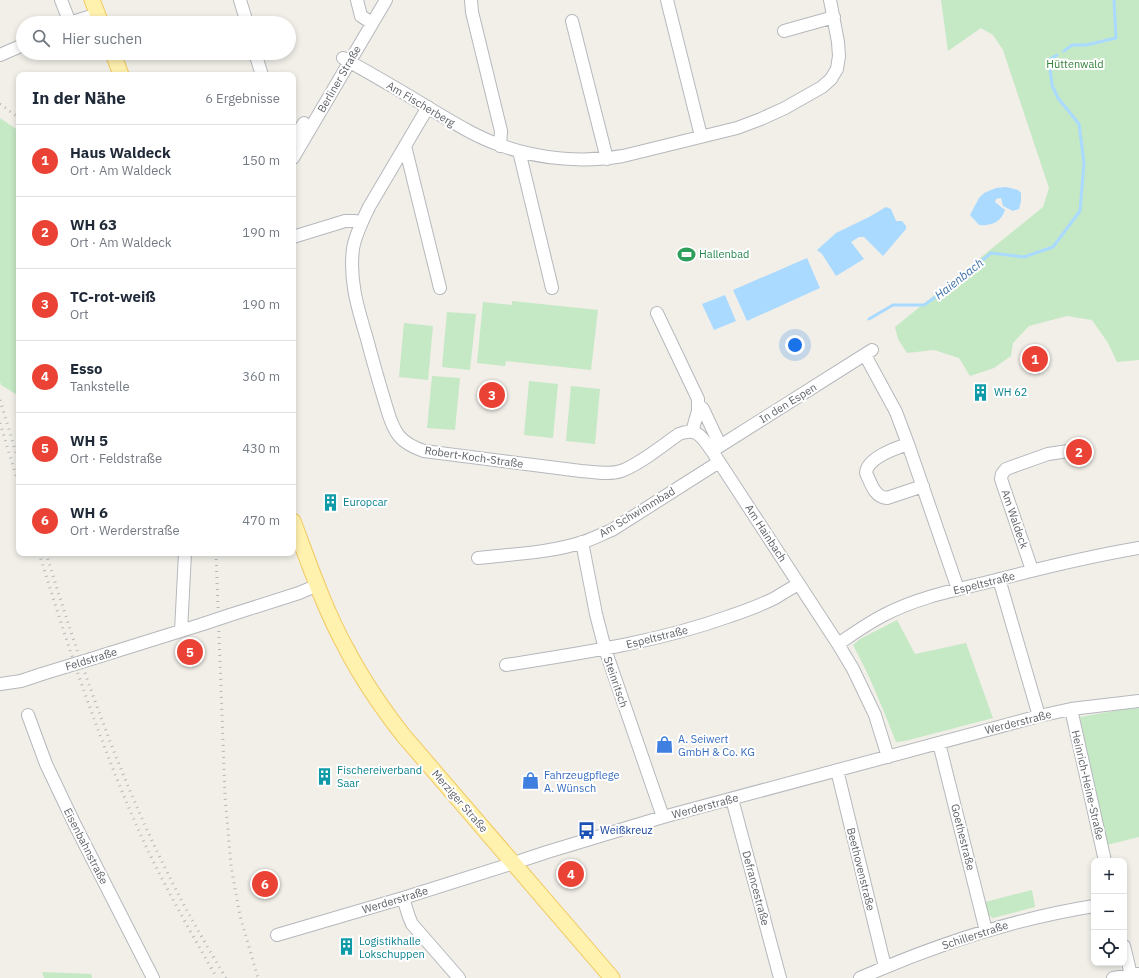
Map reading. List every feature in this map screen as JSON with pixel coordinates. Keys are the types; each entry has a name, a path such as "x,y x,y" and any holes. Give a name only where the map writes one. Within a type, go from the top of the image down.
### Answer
{"main road":[{"path":"116,60 120,72"},
{"name":"Merziger Straße","path":"296,529 345,648 383,709 403,735 612,978"}],"street":[{"path":"61,0 67,16"},
{"path":"240,0 244,16"},
{"path":"357,0 361,16 369,22"},
{"name":"Berliner Straße","path":"369,22 378,0"},
{"name":"Berliner Straße","path":"296,136 369,22 386,0"},
{"path":"471,0 472,12 501,131 500,146"},
{"path":"667,0 701,136"},
{"name":"Am Fischerberg","path":"346,60 471,133 500,146 519,151 572,159 607,159 737,128 761,119 808,96 822,87 831,79 837,69 838,42 830,0"},
{"path":"87,16 97,12"},
{"path":"784,31 834,17"},
{"path":"572,21 607,159"},
{"path":"0,55 16,48"},
{"path":"257,60 261,72"},
{"name":"Berliner Straße","path":"296,152 346,60"},
{"name":"Robert-Koch-Straße","path":"428,107 369,207 353,247 352,282 355,296 391,423 401,438 411,446 424,451 453,456 582,471 605,472 621,471 638,462 679,434 692,432"},
{"path":"405,146 440,288"},
{"path":"519,151 552,288"},
{"path":"296,236 345,221 362,222"},
{"path":"657,313 698,399 699,405 692,432"},
{"name":"In den Espen","path":"716,448 869,352 908,444 958,589"},
{"path":"699,405 703,409 716,448"},
{"name":"Am Hainbach","path":"692,432 700,435 716,448 719,462 838,644 866,694 875,715 888,757"},
{"path":"908,444 894,449 873,460 868,464 866,473 875,491 882,498 887,498 923,486"},
{"name":"Am Waldeck","path":"1032,570 1001,479 1002,474 1006,469 1048,454 1075,450"},
{"name":"Am Schwimmbad","path":"478,558 558,548 582,542 612,530 719,462"},
{"name":"Steinritsch","path":"582,542 596,614 605,649 663,817"},
{"name":"Espeltstraße","path":"838,644 862,627 885,614 910,604 958,589 1032,570 1139,548"},
{"path":"181,631 185,556"},
{"path":"999,579 1039,716"},
{"name":"Espeltstraße","path":"506,665 605,649 677,633 712,623 774,598 799,584"},
{"name":"Feldstraße","path":"0,684 21,681 299,593 318,585"},
{"name":"Werderstraße","path":"277,935 403,898 514,864 546,852 663,817 1039,716 1070,709 1139,701"},
{"name":"Heinrich-Heine-Straße","path":"1070,709 1104,858"},
{"name":"Eisenbahnstraße","path":"28,715 46,764 74,825 149,977"},
{"name":"Goethestraße","path":"939,743 986,931"},
{"name":"Beethovenstraße","path":"837,770 885,967"},
{"name":"Defrancestraße","path":"732,799 780,978"},
{"path":"403,898 412,924 459,978"},
{"name":"Schillerstraße","path":"860,978 948,943 986,931 1021,921 1091,907"},
{"path":"1113,978 1135,975 1127,954"}],"green space":[{"name":"Hüttenwald","path":"941,0 1139,0 1139,360 1117,362 1108,343 1092,320 1067,316 1029,326 1013,343 1011,356 994,368 970,376 959,358 934,350 907,353 898,339 895,327 1043,207 1049,188 1003,50 993,35 981,28 948,51"},
{"path":"0,118 16,129 16,394 1,385"},
{"path":"512,301 598,310 591,370 506,361 505,366 477,363 483,302 512,305"},
{"path":"447,312 476,314 470,370 442,367"},
{"path":"404,323 433,326 428,380 399,377"},
{"path":"432,376 460,378 455,430 427,428"},
{"path":"529,381 558,384 553,438 524,435"},
{"path":"571,386 600,389 595,444 566,441"},
{"path":"897,620 915,654 966,643 993,718 896,742 871,681 853,645 860,639"},
{"path":"1139,708 1139,837 1107,845 1080,717"},
{"path":"1032,890 1035,907 993,918 988,915 985,902"},
{"path":"42,972 91,974 92,978 44,978"}],"water":[{"path":"1006,187 1018,190 1021,193 1019,209 1013,211 1003,206 1001,198 996,199 995,202 1005,210 1001,218 992,224 979,225 970,215 979,198 984,193 996,188"},
{"path":"886,207 891,209 896,221 902,221 906,226 906,229 883,256 864,237 859,237 851,242 864,259 836,276 822,254 817,250 836,233"},
{"path":"807,258 820,288 747,321 733,290"},
{"path":"725,295 736,321 714,330 702,304"}],"waterway":[{"name":"Haienbach","path":"1064,51 1072,45 1086,45 1116,38 1114,0"},
{"name":"Haienbach","path":"869,319 893,305 924,305 950,287 991,253 1024,257 1053,247 1080,211 1084,163 1079,124 1058,98 1052,85 1049,60 1057,55"}],"railway":[{"path":"0,104 16,116"},
{"path":"0,400 16,453"},
{"path":"0,423 16,476"},
{"path":"40,556 86,698 113,770 143,840 160,875 217,978"},
{"path":"47,556 86,677 133,799 176,891 226,978"},
{"path":"216,556 225,796 231,866 240,916 258,978"}],"place":[{"name":"Hallenbad","path":"686,254"},
{"name":"Haus Waldeck","path":"1035,359"},
{"name":"WH 62","path":"981,392"},
{"name":"TC-rot-weiß","path":"492,395"},
{"name":"WH 63","path":"1079,452"},
{"name":"Europcar","path":"330,502"},
{"name":"WH 5","path":"190,652"},
{"name":"A. Seiwert GmbH & Co. KG","path":"665,745"},
{"name":"Fischereiverband Saar","path":"324,776"},
{"name":"Fahrzeugpflege A. Wünsch","path":"531,781"},
{"name":"Weißkreuz","path":"587,830"},
{"name":"Esso","path":"571,874"},
{"name":"WH 6","path":"265,884"},
{"name":"Logistikhalle Lokschuppen","path":"346,947"}]}
